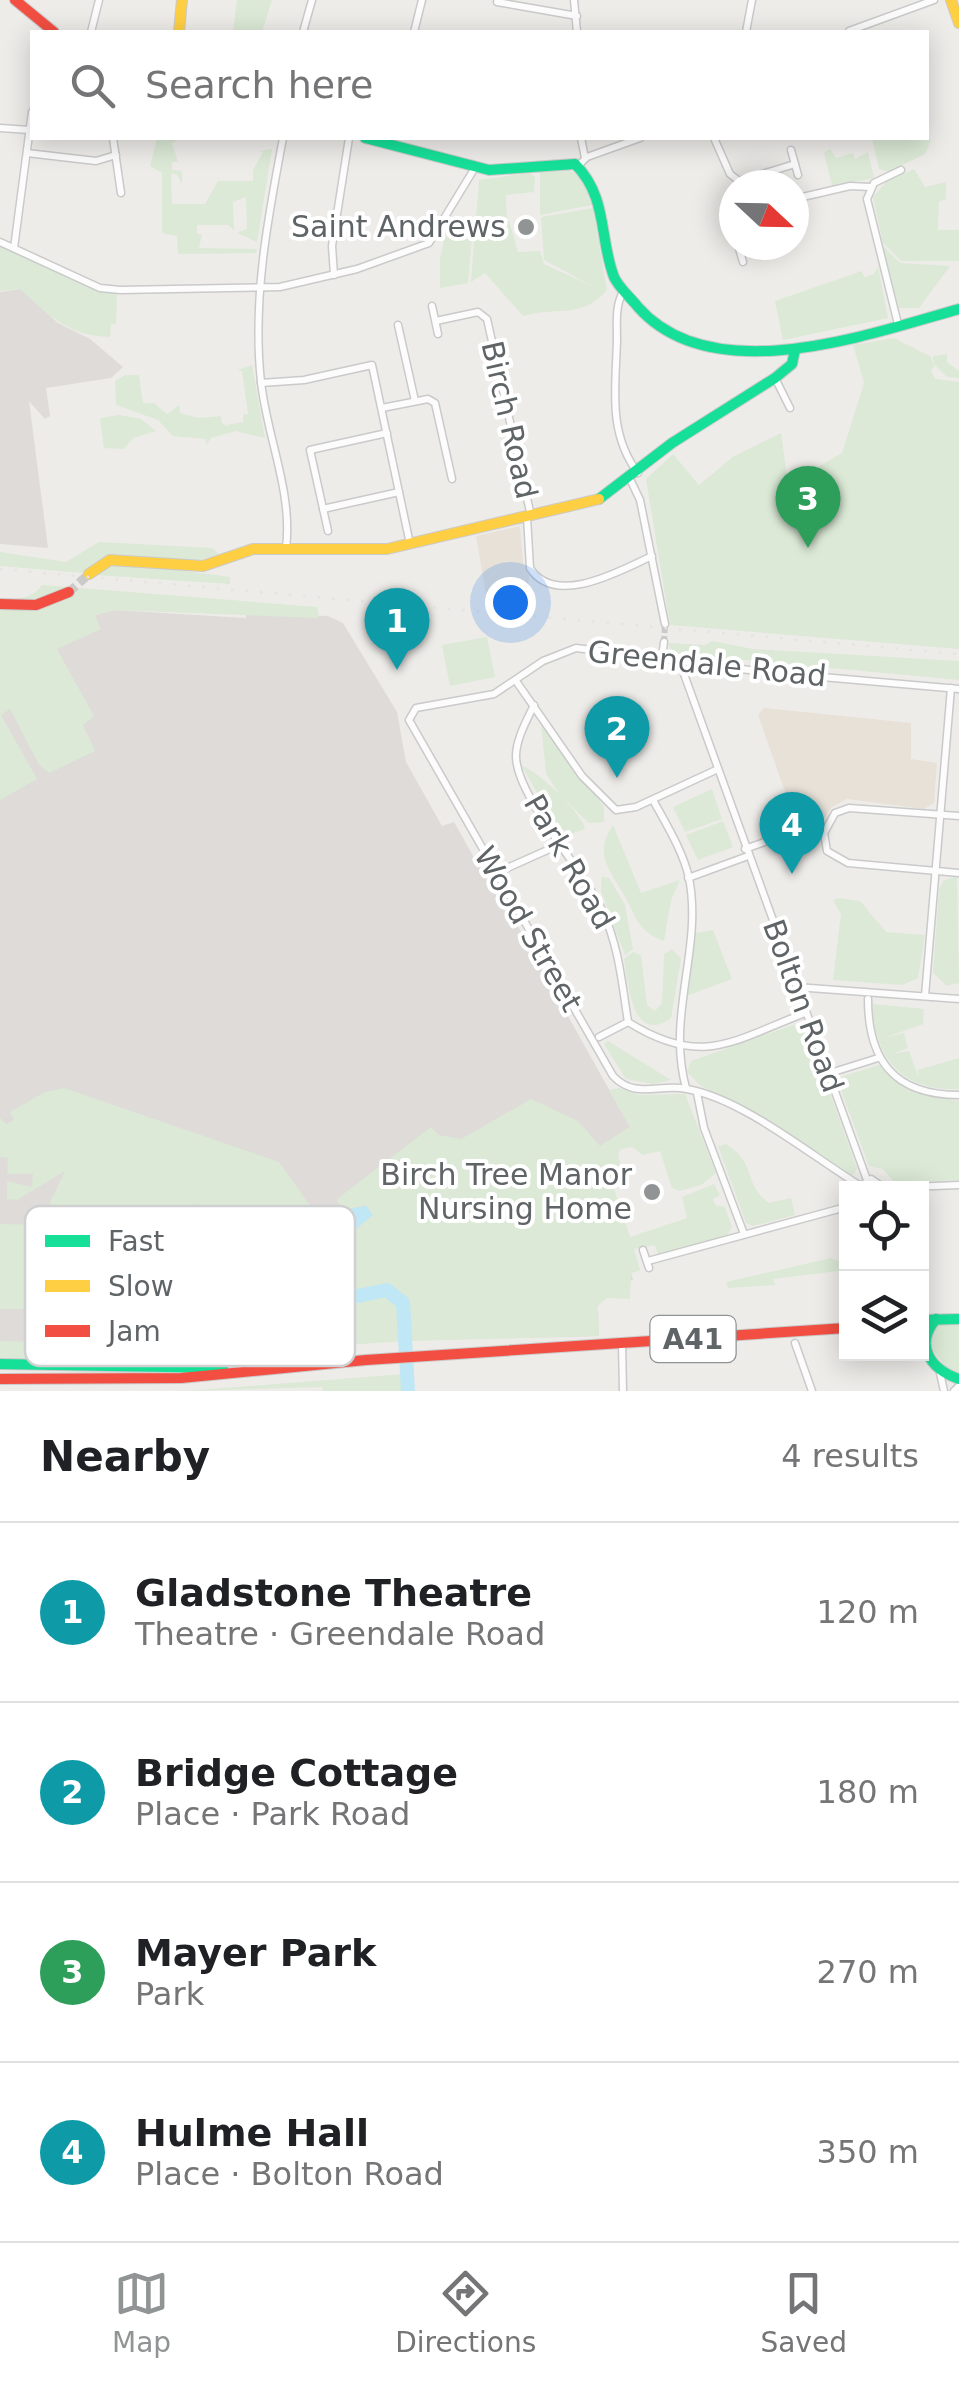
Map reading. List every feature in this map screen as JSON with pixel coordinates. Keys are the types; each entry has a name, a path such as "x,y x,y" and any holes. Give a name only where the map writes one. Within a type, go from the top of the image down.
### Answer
{"main road":[{"path":"179,30 182,0"},
{"path":"952,0 958,17"},
{"path":"22,3 48,30"},
{"path":"387,140 501,170 582,162 596,193 615,280 622,292 660,328 697,346 795,350 959,309"},
{"path":"89,574 110,560 203,566 253,548 370,550 598,500 686,433 775,378 792,364 795,350"},
{"path":"0,604 27,607 54,601 69,592"},
{"path":"929,1320 959,1318"},
{"path":"929,1332 936,1319"},
{"name":"A41","path":"355,1361 839,1328"},
{"path":"929,1356 940,1373 957,1385"},
{"name":"A41","path":"0,1364 157,1381"},
{"name":"A41","path":"0,1379 157,1381 307,1366"}],"street":[{"path":"92,30 99,0"},
{"path":"304,30 312,0"},
{"path":"414,30 422,0"},
{"path":"574,0 577,30"},
{"path":"746,30 752,0"},
{"path":"852,30 934,0"},
{"path":"497,2 576,16"},
{"path":"0,128 30,130 14,248"},
{"path":"114,140 122,196"},
{"path":"283,140 265,234 261,382 288,520 286,548"},
{"path":"334,275 332,246 349,140"},
{"path":"581,140 582,162 635,140"},
{"path":"715,140 730,174 739,181 795,164"},
{"path":"792,150 797,170"},
{"path":"27,154 96,161 116,156"},
{"path":"0,242 110,290 261,289 334,275 429,243 476,166"},
{"path":"809,196 850,186 871,187 902,170"},
{"path":"871,187 868,216 898,324"},
{"path":"622,292 617,311 614,407 640,500 665,624"},
{"name":"Birch Road","path":"432,306 438,334"},
{"name":"Birch Road","path":"436,321 478,312 486,320 529,517"},
{"path":"398,325 405,340 415,401"},
{"path":"261,382 304,380 372,365 410,544"},
{"path":"775,378 790,408"},
{"path":"382,408 428,399 437,407 452,479"},
{"path":"328,531 310,450 387,432"},
{"path":"323,509 399,492"},
{"path":"529,517 530,568 544,580 584,584 652,556"},
{"path":"662,658 664,642"},
{"name":"Greendale Road","path":"410,714 423,706 494,694 543,661 576,648 680,663 955,689"},
{"name":"Bolton Road","path":"680,663 868,1180"},
{"name":"Park Road","path":"516,681 582,776 608,805 624,811 653,800"},
{"path":"924,996 955,689"},
{"name":"Park Road","path":"534,705 518,746 518,768 582,872 610,927 628,1022"},
{"name":"Wood Street","path":"410,714 409,724 613,1076 637,1090 686,1088"},
{"path":"718,769 653,800 688,878 690,918 678,1047 686,1088 754,1118 849,1181"},
{"path":"959,816 850,808 835,813 824,833 828,851 848,864 959,873"},
{"path":"688,878 795,830 824,833"},
{"path":"496,873 562,844"},
{"path":"796,987 959,999"},
{"path":"868,999 868,1024 878,1058 916,1088 959,1094"},
{"path":"599,1037 628,1022 678,1047 719,1046 805,1013"},
{"path":"827,1074 878,1058"},
{"path":"697,1092 704,1128 744,1234"},
{"path":"929,1186 959,1185"},
{"path":"643,1250 649,1264 839,1208"},
{"path":"795,1343 812,1391"},
{"path":"622,1344 623,1391"},
{"path":"940,1373 944,1391"}],"shaded area":[{"path":"20,289 58,323 90,339 123,367 111,378 46,388 50,416 45,419 29,401 48,548 0,544 0,292"},
{"path":"520,526 523,563 529,576 527,601 487,600 476,536"},
{"path":"115,610 246,618 246,613 328,616 343,623 397,712 406,762 442,826 454,822 481,870 487,871 630,1127 600,1147 640,1270 631,1273 633,1280 597,1288 599,1336 355,1344 355,1206 25,1206 25,1360 0,1359 0,631 35,630"},
{"path":"764,708 911,723 911,759 937,763 934,803 924,809 847,799 832,807 819,825 796,823 758,715"}],"green space":[{"path":"237,0 272,0 263,30 233,30"},
{"path":"929,137 931,141 925,154 888,172 879,169 872,140"},
{"path":"156,140 178,140 172,143 178,162 172,162 172,170 182,171 182,185 177,174 171,174 172,204 205,204 218,181 253,181 253,170 263,152 259,151 272,149 257,242 237,233 247,229 246,197 233,202 234,230 228,225 197,225 197,234 202,234 199,248 257,249 256,253 178,254 177,236 162,233 162,173 150,166"},
{"path":"830,149 836,158 853,153 855,159 868,152 874,178 832,186 824,153"},
{"path":"565,167 585,180 592,205 540,215 540,170"},
{"path":"914,169 925,187 946,182 946,199 939,202 938,230 959,230 959,261 901,261 883,243 873,197 886,182"},
{"path":"529,173 535,177 534,192 506,195 507,218 495,221 509,221 518,252 540,251 544,264 594,287 544,260 541,217 593,208 607,290 588,305 523,316 485,273 471,282 479,180"},
{"path":"473,224 468,283 440,288 440,259 447,227"},
{"path":"0,245 105,293 117,293 116,324 111,324 110,337 72,329 20,289 0,291"},
{"path":"883,246 900,263 950,266 919,308 899,308"},
{"path":"878,267 888,318 783,340 775,301 862,271 864,277 874,274"},
{"path":"894,338 930,356 934,365 933,356 947,354 947,362 959,371 959,378 947,377 935,365 931,370 935,379 959,382 959,649 670,625 646,479 673,454 699,485 734,456 781,433 788,484 842,453 864,383 853,345"},
{"path":"252,365 265,438 235,431 211,438 206,445 206,439 173,436 158,420 116,405 115,381 125,375 139,375 143,403 154,403 167,414 179,405 180,413 199,418 221,416 222,423 230,428 227,425 243,422 243,414 248,414 242,371 237,370"},
{"path":"118,415 141,419 156,431 133,438 124,449 104,448 100,418"},
{"path":"99,542 212,548 219,554 189,563 107,556 83,573 0,566 0,552 66,562"},
{"path":"128,563 230,577 230,584 95,575 105,565"},
{"path":"42,585 317,607 319,618 115,610 95,615 101,629 57,649 94,716 83,725 95,751 49,773 39,765 10,709 1,715 37,779 0,800 0,599 23,598"},
{"path":"487,637 495,677 450,686 442,645"},
{"path":"712,641 753,649 959,661 959,680 670,653 669,643 706,645"},
{"path":"541,723 604,807 604,822 589,823 559,794 546,773"},
{"path":"522,766 558,793 585,829 562,837"},
{"path":"712,789 722,819 685,832 673,807"},
{"path":"723,821 733,847 698,860 686,835"},
{"path":"613,825 641,893 680,880 671,900 664,941 639,923 608,867 604,851"},
{"path":"957,876 959,983 947,986 933,973 939,890 943,881"},
{"path":"602,877 609,878 625,905 633,949 625,955 601,891"},
{"path":"833,900 860,901 886,932 925,935 918,978 902,985 833,980 841,914"},
{"path":"713,930 732,979 686,996 696,933"},
{"path":"672,949 681,959 671,1018 648,1024 634,1008 624,959 633,952 641,955 647,1005 655,1011 662,1003 664,954"},
{"path":"873,1004 924,1009 923,1024 884,1038 904,1033 908,1048 892,1054 909,1051 918,1076 918,1070 959,1058 959,1089 922,1085 895,1068 879,1041"},
{"path":"793,1025 809,1036 857,1168 853,1176 700,1085 687,1072 691,1061"},
{"path":"608,1041 671,1080 653,1084 626,1079 604,1044"},
{"path":"879,1065 915,1093 959,1101 959,1180 893,1181 883,1169 869,1166 838,1082 843,1076"},
{"path":"64,1088 279,1162 310,1206 53,1206 49,1204 65,1171 17,1200 7,1199 7,1181 32,1187 33,1174 7,1174 8,1158 0,1157 0,1118 6,1124 14,1120 10,1112 45,1092"},
{"path":"619,1088 638,1095 685,1094 716,1173 701,1185 679,1191 672,1188 660,1151 643,1155 632,1147 621,1149 621,1167 610,1177 630,1237 687,1218 682,1197 714,1184 720,1195 713,1199 715,1205 725,1207 732,1227 728,1234 677,1252 658,1255 655,1245 634,1249 640,1270 631,1273 630,1299 607,1298 598,1306 599,1336 410,1341 404,1297 379,1287 355,1294 355,1230 373,1215 366,1206 339,1206 337,1199 431,1127 439,1135 461,1139 531,1099 578,1121 600,1146 630,1127 609,1090"},
{"path":"726,1144 747,1166 761,1196 769,1203 791,1198 795,1215 753,1226 746,1223 718,1146"},
{"path":"0,1224 25,1224 25,1309 0,1309"},
{"path":"831,1258 839,1261 839,1271 773,1279 775,1285 728,1288 726,1282"},
{"path":"389,1296 397,1303 403,1341 355,1345 355,1303"},
{"path":"940,1323 959,1324 959,1373 948,1370 929,1346"},
{"path":"0,1341 25,1342 25,1360 0,1359"},
{"path":"404,1374 403,1391 323,1391 322,1387 186,1391"}],"water":[{"path":"366,1206 373,1215 355,1230 355,1208"}],"waterway":[{"path":"355,1296 387,1290 403,1303 408,1391"}],"tunnel":[{"path":"69,592 89,574"},
{"path":"664,642 665,624"}],"railway":[{"path":"0,569 959,654"}],"traffic: fast":[{"path":"373,140 489,170 575,164 593,190 609,262 619,285 638,307 669,332 707,346 749,351 793,349 838,342 959,309"},
{"path":"599,499 672,443 775,378 792,364 795,350"},
{"path":"936,1319 926,1338 928,1355 940,1369 959,1379"},
{"path":"929,1320 959,1319"},
{"path":"0,1364 25,1364"},
{"path":"112,1366 223,1368"}],"traffic: slow":[{"path":"179,30 182,0"},
{"path":"951,0 959,23"},
{"path":"89,574 110,560 203,566 253,549 387,549 599,499"}],"traffic: jam":[{"path":"15,0 52,30"},
{"path":"0,604 36,605 69,592"},
{"path":"355,1361 839,1328"},
{"path":"0,1379 181,1378 304,1366"}],"place":[{"name":"Saint Andrews","path":"526,227"},
{"name":"Mayer Park","path":"808,548"},
{"name":"Gladstone Theatre","path":"397,670"},
{"name":"Bridge Cottage","path":"617,778"},
{"name":"Hulme Hall","path":"792,874"},
{"name":"Birch Tree Manor Nursing Home","path":"652,1192"}]}
